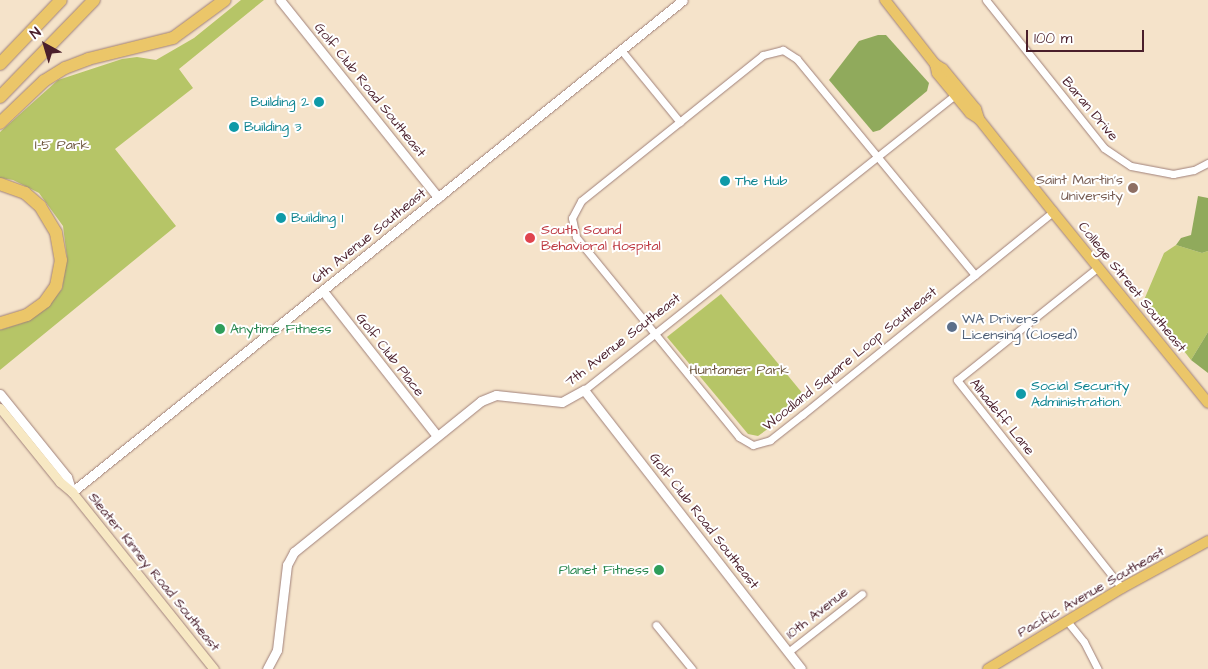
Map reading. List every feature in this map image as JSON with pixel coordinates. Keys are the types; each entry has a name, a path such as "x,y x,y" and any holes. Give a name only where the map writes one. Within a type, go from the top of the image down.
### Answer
{"highway":[{"path":"0,54 56,0"},
{"path":"0,64 61,0"},
{"path":"0,97 94,0"},
{"path":"0,123 44,81 65,68 173,38 225,0"},
{"path":"0,184 25,193 40,206 56,233 61,260 56,286 45,302 27,315 0,323"}],"main road":[{"name":"College Street Southeast","path":"885,0 935,64 943,69 971,103 979,119 1208,403"},
{"name":"College Street Southeast","path":"935,64 937,73 970,113 979,119"},
{"name":"Sleater Kinney Road Southeast","path":"0,408 60,482 72,492 214,669"},
{"name":"Pacific Avenue Southeast","path":"988,669 1122,588 1208,541"}],"street":[{"name":"Golf Club Road Southeast","path":"280,0 438,197"},
{"name":"6th Avenue Southeast","path":"72,492 683,0"},
{"name":"Baran Drive","path":"986,0 1104,148 1131,166 1173,174 1192,171 1208,163"},
{"path":"621,50 680,122"},
{"name":"Woodland Square Loop Southeast","path":"975,275 798,59 783,50 763,55 581,202 572,218 576,237 654,335 739,437 753,445 770,440 813,406 1053,212"},
{"name":"7th Avenue Southeast","path":"268,669 277,650 289,558 473,407 496,395 562,402 584,390 955,95"},
{"name":"Alhadeff Lane","path":"1098,268 956,380 1122,588"},
{"name":"Golf Club Place","path":"323,291 436,436"},
{"name":"Golf Club Road Southeast","path":"584,390 801,669"},
{"name":"Sleater Kinney Road Southeast","path":"0,394 66,477 72,492"},
{"name":"10th Avenue","path":"788,652 862,594"},
{"path":"1067,621 1084,642 1098,669"},
{"path":"656,626 692,669"}],"green space":[{"name":"I-5 Park","path":"241,0 264,0 179,69 193,88 115,149 176,226 0,370 0,330 22,323 47,307 62,289 67,258 63,226 39,193 13,180 0,178 0,132 58,80 122,59 137,57 156,60 194,38"},
{"path":"878,35 886,35 929,83 927,91 880,130 873,132 829,80 859,41"},
{"path":"1198,196 1208,198 1208,251 1202,253 1176,245 1181,238 1191,235"},
{"path":"1176,245 1202,253 1208,251 1208,332 1191,360 1144,300 1164,253"},
{"name":"Huntamer Park","path":"721,294 808,400 758,436 748,434 667,337"},
{"path":"1208,332 1208,373 1191,360"}],"place":[{"name":"Building 2","path":"319,102"},
{"name":"Building 3","path":"234,127"},
{"name":"The Hub","path":"725,181"},
{"name":"Saint Martin's University","path":"1133,188"},
{"name":"Building 1","path":"281,218"},
{"name":"South Sound Behavioral Hospital","path":"530,238"},
{"name":"WA Drivers Licensing (Closed)","path":"952,327"},
{"name":"Anytime Fitness","path":"220,329"},
{"name":"Social Security Administration.","path":"1021,394"},
{"name":"Planet Fitness","path":"659,570"}]}
